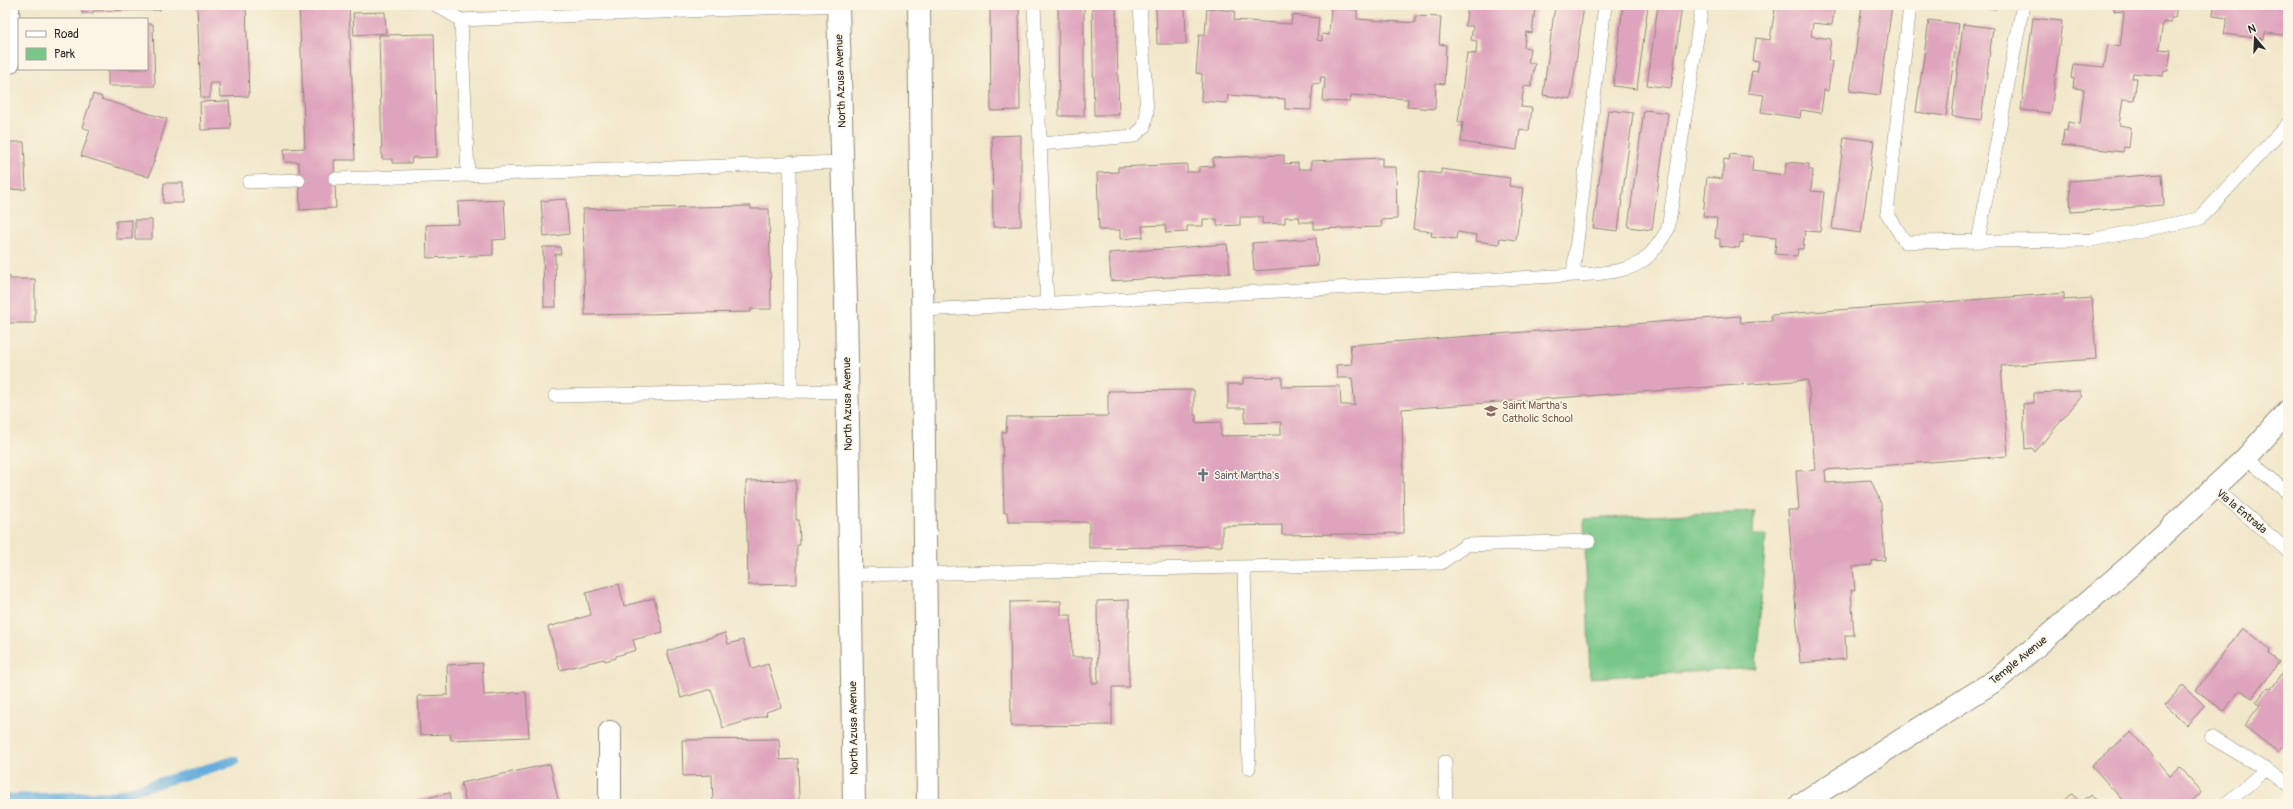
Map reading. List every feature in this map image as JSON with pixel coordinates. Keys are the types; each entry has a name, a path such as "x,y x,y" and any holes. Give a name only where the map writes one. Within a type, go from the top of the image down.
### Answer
{"main road":[{"path":"8,5 9,62"},
{"name":"North Azusa Avenue","path":"838,5 854,804"},
{"path":"919,5 928,804"},
{"name":"Temple Avenue","path":"1801,804 1999,678 2131,565 2246,458 2288,411"},
{"path":"610,732 610,804"}],"lane":[{"path":"436,5 461,20 838,5"},
{"path":"1034,5 1047,304"},
{"path":"1040,144 1134,136 1144,127 1147,113 1140,5"},
{"path":"1573,275 1605,5"},
{"path":"923,310 1573,275 1627,270 1646,260 1657,248 1668,229 1702,5"},
{"path":"1910,5 1887,213 1905,242 2091,240 2199,219 2288,124"},
{"path":"1978,241 2023,5"},
{"path":"461,20 468,175"},
{"path":"335,179 790,162 842,162"},
{"path":"790,162 791,391"},
{"path":"249,182 299,180"},
{"path":"554,396 791,391 846,392"},
{"path":"2246,458 2288,493"},
{"name":"Via la Entrada","path":"2213,488 2288,551"},
{"path":"850,575 1441,562 1466,545 1589,541"},
{"path":"1244,567 1249,768"},
{"path":"2211,737 2288,783"},
{"path":"1445,762 1446,804"},
{"path":"2226,804 2266,769"}],"green space":[{"path":"1754,511 1753,535 1766,535 1756,668 1590,678 1584,519"}],"building":[{"path":"82,5 160,5 160,10 93,11 93,13 82,13"},
{"path":"197,5 246,5 249,96 220,97 219,83 210,83 210,98 201,98"},
{"path":"299,5 349,5 355,160 334,160 336,208 300,210 299,162 285,162 284,149 305,148"},
{"path":"990,5 1019,5 1020,110 991,111"},
{"path":"1058,5 1084,5 1084,116 1059,116"},
{"path":"1092,5 1116,5 1119,115 1094,115"},
{"path":"1156,5 1185,5 1186,44 1157,44"},
{"path":"1468,5 1529,5 1529,9 1535,9 1532,33 1526,32 1524,47 1530,48 1528,63 1535,63 1531,87 1524,86 1521,107 1532,108 1529,131 1520,129 1517,150 1461,142 1463,122 1458,122 1467,53 1476,54 1477,41 1471,40 1473,26 1465,26"},
{"path":"1555,5 1584,5 1571,99 1543,95"},
{"path":"1623,5 1648,5 1637,89 1613,86"},
{"path":"1658,5 1682,5 1671,88 1647,85"},
{"path":"1761,5 1835,5 1832,25 1813,23 1811,36 1831,39 1828,61 1832,61 1828,91 1824,90 1821,113 1801,110 1800,118 1761,112 1764,95 1748,93 1752,71 1757,72 1759,62 1753,61 1756,38 1770,40 1775,9 1761,7"},
{"path":"1862,5 1892,5 1880,95 1850,91"},
{"path":"1967,5 1996,5 1996,9"},
{"path":"2114,5 2177,5 2175,18 2171,18 2171,23 2163,22 2159,49 2171,50 2168,71 2164,70 2163,76 2133,73 2132,78 2137,78 2134,100 2123,99 2119,125 2131,127 2129,148 2124,147 2123,152 2062,145 2064,130 2067,131 2068,122 2080,124 2084,89 2073,88 2074,79 2071,78 2073,64 2104,67 2108,45 2120,47 2124,12 2114,11"},
{"path":"2214,5 2288,5 2284,35 2265,33 2264,39 2224,34 2227,18 2213,16"},
{"path":"1207,8 1235,11 1234,20 1291,24 1292,15 1319,18 1317,40 1322,41 1322,34 1329,35 1331,8 1357,10 1357,19 1415,23 1415,16 1441,17 1439,44 1446,45 1444,84 1436,83 1435,109 1407,107 1408,99 1351,95 1350,102 1323,101 1325,77 1321,77 1320,84 1313,83 1311,110 1285,109 1285,99 1228,95 1227,103 1201,101 1202,74 1196,73 1199,35 1205,35"},
{"path":"385,12 386,33 354,35 353,13"},
{"path":"2033,18 2062,21 2051,113 2021,110"},
{"path":"1929,20 1959,24 1946,116 1916,112"},
{"path":"148,24 153,24 155,86 108,86 108,70 148,70"},
{"path":"1963,24 1993,28 1981,120 1952,116"},
{"path":"434,34 437,157 412,158 411,163 392,163 392,159 382,159 379,35"},
{"path":"93,94 102,97 101,99 167,119 149,177 81,156 90,130 82,127"},
{"path":"229,101 231,129 201,130 200,102"},
{"path":"1608,110 1633,113 1618,231 1593,228"},
{"path":"1644,110 1668,113 1652,230 1628,227"},
{"path":"1021,135 1021,226 993,227 992,136"},
{"path":"1844,137 1874,141 1861,233 1832,229"},
{"path":"5,142 24,142 26,189 5,190"},
{"path":"1730,154 1753,157 1752,171 1785,175 1786,162 1809,164 1809,170 1813,170 1811,191 1824,192 1820,232 1805,231 1803,249 1798,249 1797,256 1775,254 1776,238 1743,235 1743,243 1740,242 1739,248 1720,246 1720,239 1715,238 1717,218 1703,216 1707,177 1722,179 1724,159 1729,160"},
{"path":"1284,155 1284,164 1298,163 1298,169 1311,169 1311,161 1382,158 1382,167 1396,167 1397,219 1381,220 1382,227 1314,229 1314,222 1300,222 1299,217 1285,217 1285,223 1262,224 1262,217 1240,217 1240,225 1217,226 1217,219 1203,219 1203,226 1187,226 1187,232 1166,233 1165,225 1142,226 1143,237 1120,239 1120,230 1099,230 1097,173 1118,172 1118,167 1187,164 1187,172 1199,172 1199,167 1214,166 1213,158"},
{"path":"1441,169 1510,178 1509,186 1523,188 1516,240 1500,238 1499,244 1476,241 1477,235 1457,232 1456,239 1431,236 1432,232 1413,229 1420,171 1441,174"},
{"path":"2162,174 2164,205 2071,212 2069,181"},
{"path":"164,183 183,183 183,203 163,203"},
{"path":"566,199 569,234 544,237 541,201"},
{"path":"504,200 506,239 493,240 493,255 427,258 426,225 459,224 458,202"},
{"path":"751,206 751,209 769,209 771,309 751,309 751,312 585,315 583,209"},
{"path":"132,220 132,239 116,239 116,221"},
{"path":"135,220 152,220 152,239 135,239"},
{"path":"1316,238 1318,266 1254,271 1252,243"},
{"path":"1227,244 1230,273 1111,281 1109,253"},
{"path":"543,247 560,247 561,254 555,254 556,307 544,307"},
{"path":"5,276 10,276 10,279 35,279 35,323 5,323"},
{"name":"Saint Martha's","path":"2064,293 2064,300 2092,298 2096,359 2001,366 2008,456 1825,470 1826,483 1871,480 1881,504 1885,560 1872,561 1872,565 1853,567 1855,590 1851,590 1854,635 1845,635 1846,659 1800,663 1788,510 1799,510 1796,471 1815,470 1808,380 1402,409 1404,533 1282,535 1282,525 1222,526 1222,546 1089,548 1089,522 1008,522 1007,512 1004,513 1002,432 1006,432 1007,417 1108,416 1108,391 1194,390 1194,415 1196,415 1196,423 1221,422 1221,436 1281,435 1281,422 1245,423 1245,408 1228,408 1228,384 1243,384 1243,378 1282,377 1282,387 1340,386 1341,405 1355,405 1352,378 1337,378 1336,365 1352,364 1350,345 1740,316 1741,323 1772,321 1771,315"},
{"path":"2081,391 2079,393 2082,396 2035,452 2032,448 2025,449 2023,404 2034,403 2034,393"},
{"path":"796,480 796,520 799,520 800,545 797,545 797,584 748,585 746,481"},
{"path":"619,584 624,606 654,598 663,632 633,640 636,650 616,656 616,658 605,661 604,659 560,670 548,627 591,615 586,593"},
{"path":"1129,600 1129,687 1112,687 1112,725 1011,726 1010,602 1061,601 1061,615 1071,615 1072,657 1092,657 1092,683 1098,683 1097,601"},
{"path":"2242,628 2270,649 2269,654 2279,662 2252,698 2240,690 2224,711 2196,690"},
{"path":"725,633 728,644 743,640 752,669 768,664 781,707 766,712 767,715 723,728 711,689 681,698 667,651"},
{"path":"482,663 484,695 526,692 529,737 451,740 450,734 420,735 418,696 448,695 447,665"},
{"path":"2288,666 2288,748 2284,745 2278,752 2244,726 2260,705 2256,702 2268,687 2271,689"},
{"path":"2183,685 2205,706 2187,725 2165,705"},
{"path":"2131,732 2170,776 2180,767 2202,792 2188,804 2126,804 2092,766"},
{"path":"779,739 780,760 798,759 799,804 713,804 712,775 683,776 682,740"},
{"path":"550,764 559,804 466,804 461,783"},
{"path":"449,793 451,804 402,804 402,803"},
{"path":"2072,793 2081,803 2091,794 2099,804 2059,804"}],"waterway":[{"path":"5,799 113,796 234,761"}],"place":[{"name":"Saint Martha's Catholic School","path":"1491,411"},
{"name":"Saint Martha's","path":"1203,475"}]}
